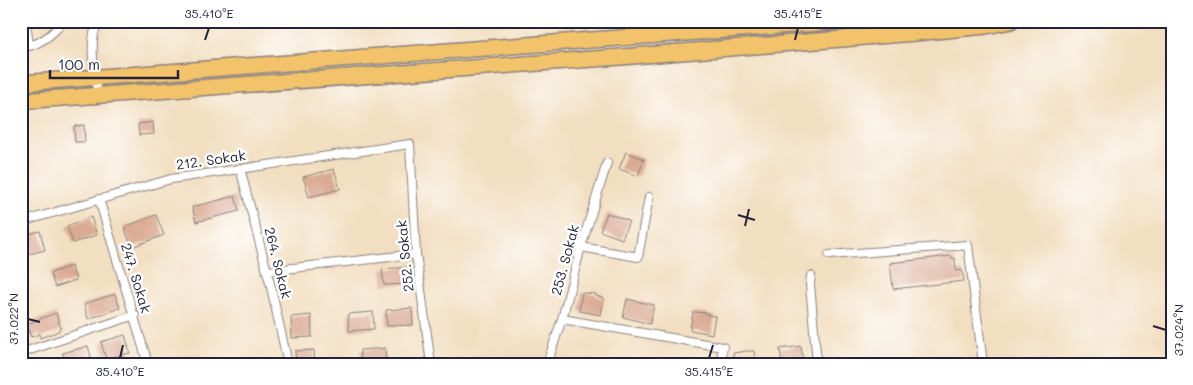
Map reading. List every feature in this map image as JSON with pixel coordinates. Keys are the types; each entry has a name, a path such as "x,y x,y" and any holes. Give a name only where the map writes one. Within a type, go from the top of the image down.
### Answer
{"highway":[{"path":"21,83 845,21"},
{"path":"21,102 915,33 986,26 1010,21"}],"street":[{"path":"26,21 25,47 44,40 63,21"},
{"path":"98,96 92,48 96,26 99,21"},
{"name":"212. Sokak","path":"21,222 171,179 410,144"},
{"name":"252. Sokak","path":"410,144 416,254 431,364"},
{"name":"253. Sokak","path":"547,364 562,319 581,247 607,163"},
{"name":"264. Sokak","path":"240,168 267,271 288,364"},
{"path":"581,247 638,257 649,197"},
{"name":"247. Sokak","path":"99,199 148,364"},
{"path":"829,255 968,245 983,364"},
{"path":"267,271 416,254"},
{"path":"810,276 817,364"},
{"path":"21,353 135,315"},
{"path":"562,319 723,346 720,364"}],"building":[{"path":"153,122 154,134 139,135 138,124"},
{"path":"84,125 85,142 75,142 74,126"},
{"path":"626,152 644,159 638,176 619,169"},
{"path":"334,169 340,189 309,197 303,177"},
{"path":"235,196 239,211 196,222 192,207"},
{"path":"607,213 629,221 622,239 600,231"},
{"path":"156,215 164,235 132,247 124,227"},
{"path":"91,217 97,235 73,243 67,226"},
{"path":"40,231 45,250 21,256 21,236"},
{"path":"951,256 951,258 955,258 956,271 962,270 964,281 893,289 890,263"},
{"path":"71,266 76,280 55,287 50,273"},
{"path":"408,267 409,284 384,285 382,269"},
{"path":"582,293 596,294 596,296 604,298 601,315 579,311"},
{"path":"115,294 120,308 88,319 84,304"},
{"path":"627,299 654,305 650,324 623,317"},
{"path":"412,308 413,325 387,326 386,310"},
{"path":"373,312 374,329 349,331 348,314"},
{"path":"693,312 708,313 707,315 715,316 712,334 690,330"},
{"path":"56,313 61,328 59,331 40,338 39,334 31,337 26,324"},
{"path":"311,315 312,337 292,338 291,317"},
{"path":"125,335 130,353 106,359 101,342"},
{"path":"88,346 93,364 66,364 63,353"},
{"path":"801,346 803,362 782,364 780,349"},
{"path":"385,348 386,364 361,364 360,350"},
{"path":"314,350 315,364 296,364 295,351"},
{"path":"754,351 756,364 734,364 733,353"}]}
